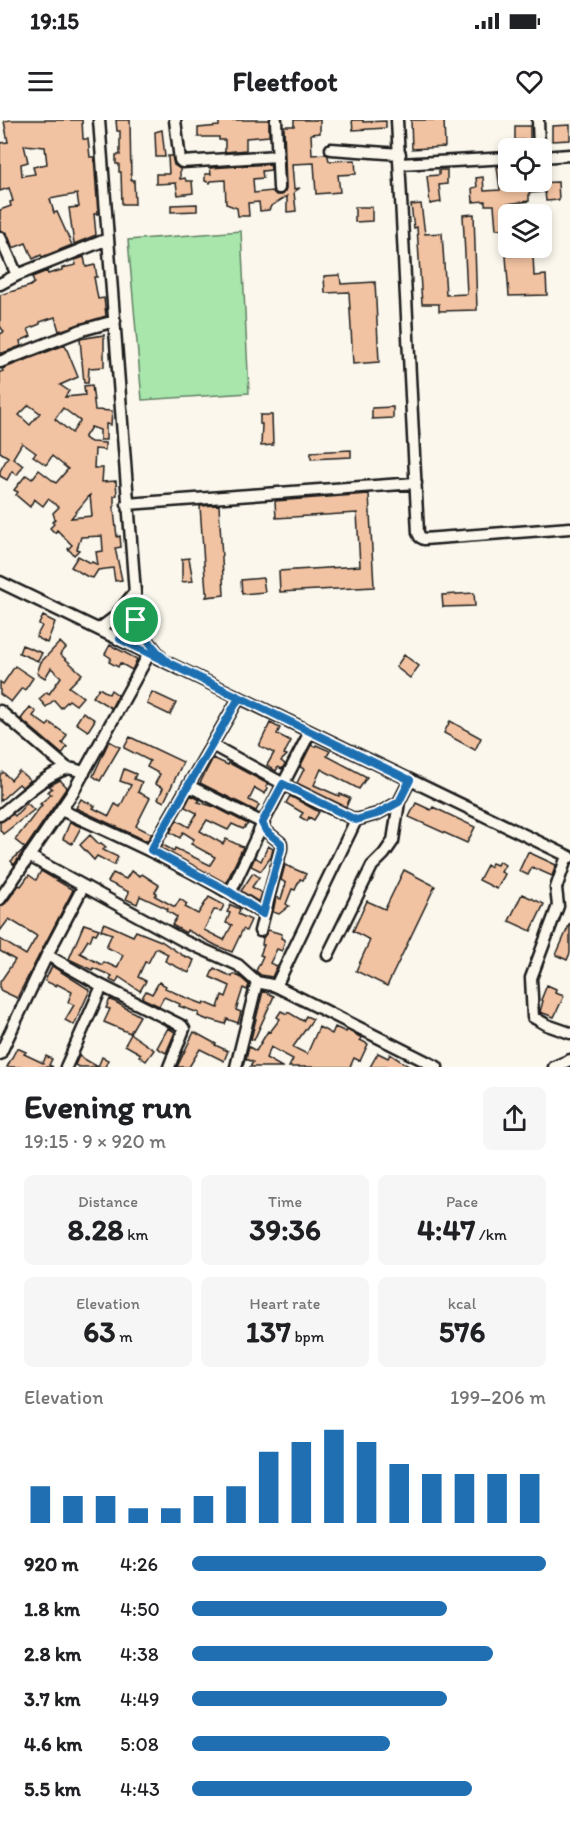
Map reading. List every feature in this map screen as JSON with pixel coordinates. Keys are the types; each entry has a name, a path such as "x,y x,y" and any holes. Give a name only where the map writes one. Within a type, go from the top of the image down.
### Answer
{"street":[{"path":"99,120 116,321 135,593 134,612 143,634 157,653 169,663"},
{"path":"176,120 182,162 277,156"},
{"path":"276,120 279,188"},
{"path":"397,120 418,533 424,538 570,528"},
{"path":"538,120 539,138"},
{"path":"331,149 400,159 498,159"},
{"path":"552,156 570,155"},
{"path":"0,284 108,239"},
{"path":"1,240 17,275"},
{"path":"0,362 82,330 116,321"},
{"path":"128,504 416,483"},
{"path":"0,582 568,856 556,888 558,906 531,978 533,1017 570,1033"},
{"path":"99,629 115,617 135,593"},
{"path":"120,639 136,620"},
{"path":"0,899 84,773 149,654"},
{"path":"151,850 239,698"},
{"path":"0,711 67,768"},
{"path":"230,892 262,823 310,732"},
{"path":"212,745 356,820 384,811 399,802"},
{"path":"0,815 39,784 67,768 74,768 84,773"},
{"path":"328,955 372,866 393,841 399,802 410,780"},
{"path":"189,786 262,823 266,831 281,843 260,931"},
{"path":"61,810 151,850 230,892 263,914"},
{"path":"276,986 356,820"},
{"path":"29,856 184,940 238,965 257,982 276,986 437,1067"},
{"path":"0,1054 47,955 83,887"},
{"path":"47,955 102,986 182,1026 184,1029 169,1067"},
{"path":"236,1067 257,982"},
{"path":"66,1067 102,986"},
{"path":"554,1067 570,1060"}],"green space":[{"path":"241,231 249,393 142,400 128,240"}],"building":[{"path":"82,120 83,139 88,139 90,157 94,157 98,214 94,214 96,235 74,244 69,208 79,207 77,194 50,199 54,213 57,212 72,245 33,259 26,243 13,248 7,233 0,230 0,210 11,206 10,202 13,201 9,188 0,191 0,143 8,142 4,121","holes":["24,145 45,147 47,164 33,167 35,174 22,176 21,164 28,162"]},
{"path":"116,120 130,120 131,180 134,180 135,204 122,204 121,172 119,172 119,164 116,164 116,155 120,155 120,131 117,131"},
{"path":"219,120 269,120 269,136 246,138 246,150 225,152 225,140 219,140 219,137 198,137 198,128 219,126"},
{"path":"294,120 320,120 320,133 311,134 312,155 326,154 329,161 355,160 356,174 338,175 340,192 316,194 314,163 292,164 294,189 300,188 294,192 296,211 287,212 287,196 271,206 269,210 260,211 259,202 248,203 249,216 238,216 237,208 226,204 225,180 210,183 205,181 205,174 211,174 210,168 270,164 271,170 262,171 263,178 253,179 254,193 272,191 276,195 282,195 286,188 284,126 294,126"},
{"path":"352,120 386,121 386,128 353,130"},
{"path":"411,120 444,120 445,147 412,149"},
{"path":"570,125 570,140 552,141 552,126"},
{"path":"515,126 530,126 530,138 515,138"},
{"path":"162,130 165,157 156,157 155,132"},
{"path":"168,156 172,156 174,165 180,169 180,179 185,178 186,181 192,181 193,193 178,195 176,183 156,184 156,174 169,174"},
{"path":"439,170 447,170 447,184 439,185 441,202 430,204 427,176 439,175"},
{"path":"483,177 484,191 545,192 529,193 529,201 498,204 498,229 496,229 494,205 485,205 485,201 473,202 472,188 477,187 476,178"},
{"path":"552,182 558,182 559,200 546,201 545,192 552,192"},
{"path":"197,204 197,211 171,212 171,205"},
{"path":"421,204 425,234 442,233 446,295 467,294 463,215 474,214 477,310 439,311 439,304 422,304 417,227 414,228 411,205"},
{"path":"355,207 372,207 372,221 355,222"},
{"path":"84,257 86,267 95,265 97,277 94,277 98,299 104,298 106,316 59,331 55,317 40,322 28,329 31,336 20,341 21,346 0,354 0,334 4,332 0,326 0,295 30,286 34,283 32,277 47,271 48,274 76,265 75,260"},
{"path":"506,258 533,258 534,276 546,275 547,295 509,296"},
{"path":"340,275 341,284 375,282 379,362 353,364 349,292 325,293 324,276"},
{"path":"104,335 104,367 89,368 88,383 84,383 80,339"},
{"path":"65,345 78,377 60,385 69,391 65,397 85,395 84,386 92,385 95,410 112,411 111,425 106,424 106,440 100,440 100,430 91,427 84,438 91,442 105,443 105,450 95,449 94,468 103,468 102,482 116,481 117,495 114,496 114,511 117,537 120,536 121,547 115,548 122,580 115,581 113,568 98,570 93,578 71,567 78,556 98,565 96,552 103,551 102,536 81,537 77,549 79,550 74,555 68,549 72,545 57,530 55,533 50,528 55,519 53,513 59,507 48,499 43,506 34,499 30,507 16,495 18,492 14,490 26,475 32,479 39,470 56,483 68,469 52,456 46,465 33,456 36,453 22,443 13,458 23,466 17,475 12,471 7,480 0,476 0,471 8,457 0,452 0,372 3,371 2,369","holes":["29,405 40,413 30,425 19,415","63,408 80,421 72,433 55,419","90,495 92,516 71,518"]},
{"path":"393,407 393,418 372,419 372,408"},
{"path":"260,415 272,415 273,445 261,446"},
{"path":"351,450 351,457 311,459 311,452"},
{"path":"369,494 374,587 280,592 279,571 360,566 357,513 276,518 275,501"},
{"path":"219,505 224,595 206,597 208,593 206,592 200,506"},
{"path":"189,558 193,581 182,582 182,559"},
{"path":"263,578 265,592 242,594 241,580"},
{"path":"474,593 475,606 443,607 442,595"},
{"path":"43,616 55,622 47,643 36,637 42,626 39,624"},
{"path":"60,642 66,648 60,654 82,674 69,687 83,697 76,705 69,700 61,708 54,700 46,707 39,699 47,692 49,694 61,677 51,668 45,678 37,673 41,662"},
{"path":"22,645 42,653 38,661 19,653"},
{"path":"110,645 137,659 132,670 120,663 118,667 109,662 111,658 105,654"},
{"path":"404,655 419,666 410,678 396,667"},
{"path":"15,666 33,678 25,690 22,688 11,702 0,694 0,682 3,684"},
{"path":"99,688 109,694 111,690 118,695 111,708 93,697"},
{"path":"152,692 176,703 170,715 147,704"},
{"path":"30,707 36,712 33,716 47,726 50,723 67,735 62,743 67,747 62,754 21,719"},
{"path":"83,712 95,720 88,731 76,723"},
{"path":"450,721 481,738 475,750 444,733"},
{"path":"270,723 280,728 277,734 291,741 284,754 287,755 281,761 285,764 282,769 278,767 276,771 267,765 274,753 259,746"},
{"path":"130,737 183,762 164,802 158,799 163,788 155,784 160,774 147,767 150,761 124,748"},
{"path":"109,741 120,747 100,781 93,776"},
{"path":"311,745 330,751 327,756 367,777 359,789 321,769 314,785 339,796 340,794 350,798 346,807 297,783 304,769 300,767"},
{"path":"213,758 228,765 229,763 268,784 265,794 255,788 249,800 259,805 256,811 200,783"},
{"path":"124,769 136,774 134,779 142,782 138,792 150,798 136,826 152,834 147,841 76,808 81,799 109,816 115,804 120,807 131,785 120,781"},
{"path":"19,771 30,780 22,787 19,784 0,801 0,775 3,772 11,780"},
{"path":"60,780 67,787 14,865 11,861 25,848 15,840 42,805 40,804 51,794 48,792 52,788 49,786"},
{"path":"191,795 200,800 198,802 215,807 248,824 243,829 232,824 228,830 207,820 200,831 223,844 226,839 243,847 226,883 161,848 163,845 174,851 175,848 210,865 215,857 191,844 194,839 183,832 180,838 170,832 177,820 189,827 197,813 185,807"},
{"path":"290,796 319,812 314,820 309,817 307,821 300,817 303,813 286,803"},
{"path":"27,803 34,810 3,834 0,830 0,822 13,814 15,816"},
{"path":"416,803 431,810 433,807 475,827 467,843 409,817"},
{"path":"70,822 81,827 72,844 63,839"},
{"path":"90,835 106,847 103,850 118,857 114,865 97,856 94,860 80,845"},
{"path":"268,846 273,849 271,857 261,871 251,866 255,857 261,861"},
{"path":"528,852 556,865 552,876 532,867 528,875 519,871"},
{"path":"499,861 505,865 501,872 505,874 497,889 479,880 487,865 490,867 492,863 497,865"},
{"path":"285,865 306,874 303,880 300,879 295,890 292,889 286,904 289,906 279,914 273,912 276,897 281,899 286,883 281,880"},
{"path":"404,870 435,886 387,986 356,971 370,940 353,931 367,901 385,909"},
{"path":"41,871 73,890 17,998 0,990 0,982 15,960 0,951 0,939 26,955 37,936 9,919 0,931 0,907 29,875 36,880"},
{"path":"131,871 140,876 142,874 159,885 155,896 175,907 180,899 187,904 185,907 198,914 209,897 224,905 221,911 214,910 204,930 224,940 232,925 226,923 230,913 227,912 231,905 240,909 238,914 251,920 246,931 243,929 232,952 187,930 186,933 172,925 177,917 167,911 168,909 140,896 137,904 126,899 129,892 108,882 113,873 126,879"},
{"path":"253,873 259,877 252,887 262,893 259,902 241,891"},
{"path":"522,894 544,904 531,931 509,921"},
{"path":"104,923 133,936 136,931 161,941 194,960 189,973 165,961 168,954 156,948 148,963 145,962 138,977 146,981 140,991 119,977 116,983 110,980 112,976 69,959 84,924 99,929 96,934 93,933 90,941 88,940 80,953 102,965 104,962 117,968 123,955 106,947 112,934 101,930"},
{"path":"570,923 570,953 567,960 556,955"},
{"path":"268,930 282,934 281,938 285,940 282,951 277,949 270,963 277,966 272,977 261,975 256,971 263,956 260,955 264,945 262,945 263,938"},
{"path":"52,966 90,990 74,1025 65,1020 74,1005 68,1002 72,992 45,981"},
{"path":"214,968 232,977 233,974 240,977 249,985 247,990 243,988 236,1010 241,1012 238,1023 227,1019 225,1024 208,1020 198,1016 199,1013 179,1006 180,1004 164,997 159,1006 142,998 146,991 152,994 159,982 166,986 165,988 182,996 218,1008 222,995 226,997 230,986 210,977"},
{"path":"547,985 556,989 555,993 564,996 554,1017 540,1012 543,1001 541,1000"},
{"path":"263,991 274,996 254,1040 251,1039"},
{"path":"110,999 140,1016 130,1033 104,1022 110,1009 106,1008"},
{"path":"281,1011 287,1014 288,1012 303,1021 306,1016 313,1019 293,1047 307,1054 319,1027 332,1034 335,1027 346,1032 347,1030 368,1044 360,1061 354,1058 350,1067 289,1067 293,1059 271,1047 266,1058 282,1067 250,1067 253,1062 246,1059 249,1047 256,1051 268,1031 270,1032 280,1019 277,1017"},
{"path":"168,1028 175,1032 166,1053 157,1048"},
{"path":"194,1032 228,1051 224,1061 200,1049 189,1067 177,1067"},
{"path":"131,1034 154,1050 146,1061 139,1056 141,1054 125,1045"},
{"path":"17,1048 43,1063 46,1056 52,1059 49,1065 53,1067 7,1067"},
{"path":"378,1053 388,1058 390,1054 410,1067 370,1067"},
{"path":"79,1056 98,1067 75,1065"},
{"path":"102,1057 108,1060 105,1067 98,1067"}],"route":[{"path":"136,620 157,653 169,663 410,780 399,802 377,814 356,820 283,784 262,823 266,831 281,843 263,914 230,892 151,850 239,698 120,639 136,620"}]}
